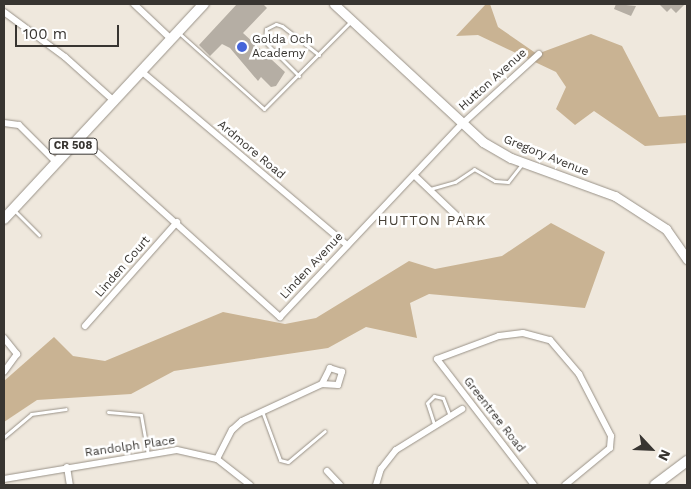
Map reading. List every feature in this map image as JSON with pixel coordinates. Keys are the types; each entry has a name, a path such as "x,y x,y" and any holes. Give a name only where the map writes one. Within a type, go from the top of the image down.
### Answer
{"main road":[{"name":"CR 508","path":"4,219 204,4"},
{"name":"Gregory Avenue","path":"334,4 483,142 524,162 615,196 666,228 687,259"},
{"path":"655,485 687,461"}],"street":[{"path":"134,4 175,36"},
{"path":"4,12 66,57 114,101"},
{"name":"Hutton Avenue","path":"462,124 539,54"},
{"name":"Ardmore Road","path":"141,72 347,245"},
{"path":"4,123 19,124 57,163"},
{"name":"Linden Avenue","path":"80,138 177,222 280,317 462,124"},
{"path":"414,175 460,219 476,224"},
{"name":"Linden Court","path":"85,326 177,222"},
{"name":"Greentree Road","path":"534,485 437,359 499,336 523,333 550,340 579,374 611,436 610,448 565,485"},
{"path":"4,338 17,354 4,372"},
{"path":"217,458 232,430 262,410 322,384"},
{"path":"376,485 381,469 396,450 434,424 462,409"},
{"name":"Randolph Place","path":"4,479 177,450 217,458 250,485"},
{"path":"67,467 70,485"},
{"path":"327,471 340,485"}],"lane":[{"path":"175,36 264,109 300,76 351,20"},
{"path":"300,76 265,42 266,29 276,24 282,26 319,55"},
{"path":"430,189 455,182 474,169 495,181 508,182 524,162"},
{"path":"13,209 39,235"},
{"path":"434,424 427,403 434,396 443,398 450,416"},
{"path":"4,437 30,414 66,409"},
{"path":"262,410 280,460 288,462 325,431"},
{"path":"108,412 141,414 148,454"}],"shaded area":[{"path":"486,4 490,4 498,27 537,54 591,34 622,46 659,117 687,115 687,143 645,146 594,111 575,125 556,109 566,87 556,72 478,35 456,36"},
{"path":"551,223 605,252 585,308 429,294 410,303 417,338 366,327 328,348 174,371 131,394 37,400 4,422 4,381 54,337 73,356 105,361 223,312 285,324 316,318 409,261 435,269 502,256"}],"building":[{"name":"Golda Och Academy","path":"237,4 263,4 267,8 243,33 285,72 276,86 271,87 261,77 258,81 230,48 222,44 210,56 199,45"},
{"path":"616,4 636,6 631,16 614,9"},
{"path":"659,4 685,4 676,13 671,8 667,12"}],"place":[{"name":"Golda Och Academy","path":"242,47"}],"district":[{"name":"HUTTON PARK","path":"432,220"}]}
